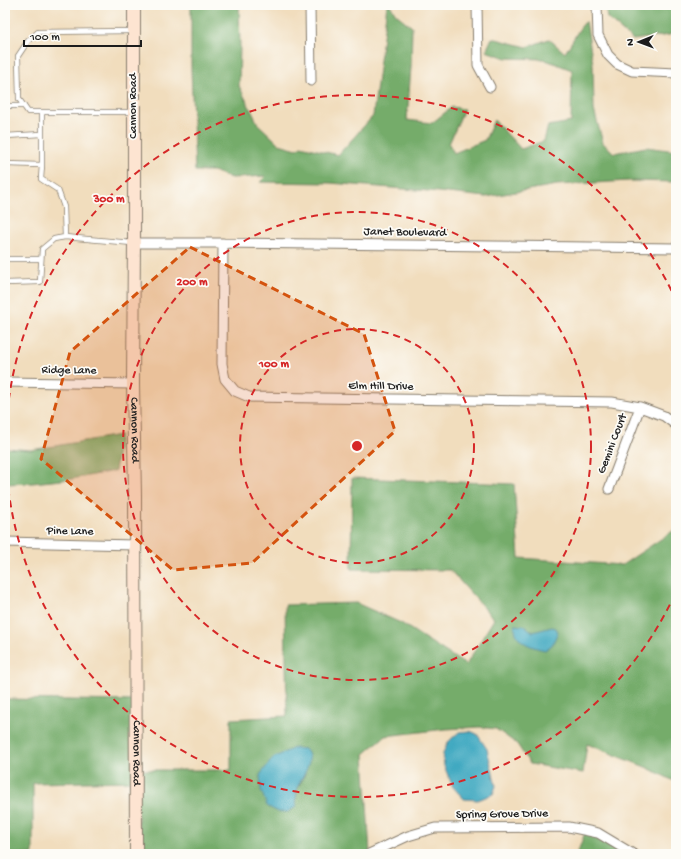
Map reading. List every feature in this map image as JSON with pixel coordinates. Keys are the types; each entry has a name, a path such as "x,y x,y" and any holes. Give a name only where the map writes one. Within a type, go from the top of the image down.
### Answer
{"main road":[{"name":"Cannon Road","path":"134,5 133,384 135,464 136,854"}],"street":[{"path":"310,5 311,81"},
{"path":"477,5 478,65 490,87"},
{"path":"597,5 598,35 608,55 617,64 632,71 676,73"},
{"name":"Janet Boulevard","path":"134,243 223,242 676,248"},
{"name":"Elm Hill Drive","path":"223,242 222,364 225,379 235,391 249,396 612,402 640,407 664,416 676,425"},
{"name":"Ridge Lane","path":"5,382 133,384"},
{"name":"Gemini Court","path":"609,489 640,407"},
{"name":"Pine Lane","path":"5,542 135,545"},
{"name":"Spring Grove Drive","path":"369,854 408,836 435,828 562,827 570,827 598,833 633,854"}],"lane":[{"path":"134,31 38,32 28,41 18,56 19,99 28,112 134,112"},
{"path":"5,106 24,106"},
{"path":"42,112 41,179 58,190 64,208 65,237"},
{"path":"5,136 42,134"},
{"path":"5,164 42,165"},
{"path":"5,282 40,282 42,249 54,239 65,237 134,243"},
{"path":"5,259 41,259"}],"highlighted area":[{"path":"190,247 364,334 395,431 252,563 173,570 41,459 70,352"}],"green space":[{"path":"191,5 239,5 239,86 258,124 279,144 297,149 301,146 338,155 373,116 387,5 390,5 396,14 412,27 407,120 432,123 452,107 464,109 449,144 454,153 485,140 494,120 521,149 544,141 548,126 571,122 572,70 543,59 506,58 486,51 492,38 527,47 549,39 565,53 586,21 593,64 594,110 603,143 614,153 646,147 676,151 676,182 629,181 557,185 486,197 330,183 260,182 266,176 231,178 213,171 195,171 191,69"},
{"path":"676,5 676,32 669,35 633,40 607,18 605,6"},
{"path":"120,435 115,471 71,479 5,484 5,448 31,450"},
{"path":"352,478 514,484 519,558 622,565 676,529 676,782 648,768 587,744 583,773 530,764 517,744 496,729 480,727 446,729 385,736 364,754 370,854 140,854 136,781 33,783 33,854 5,854 5,699 136,701 136,770 231,770 231,719 287,716 285,605 356,603 401,623 466,665 494,619 450,570 351,569","holes":["294,748 305,774 297,790 296,806"]},
{"path":"586,830 633,854 577,854"}],"water":[{"path":"515,625 525,626 533,632 552,627 556,628 558,632 552,645 545,650 524,643 520,640 515,631"},
{"path":"470,731 477,734 487,749 496,786 493,794 478,800 464,799 453,787 444,766 443,753 448,742 459,732"},
{"path":"294,748 305,749 308,754 309,764 297,790 296,807 288,812 278,812 267,806 261,790 260,775 273,758"}]}
